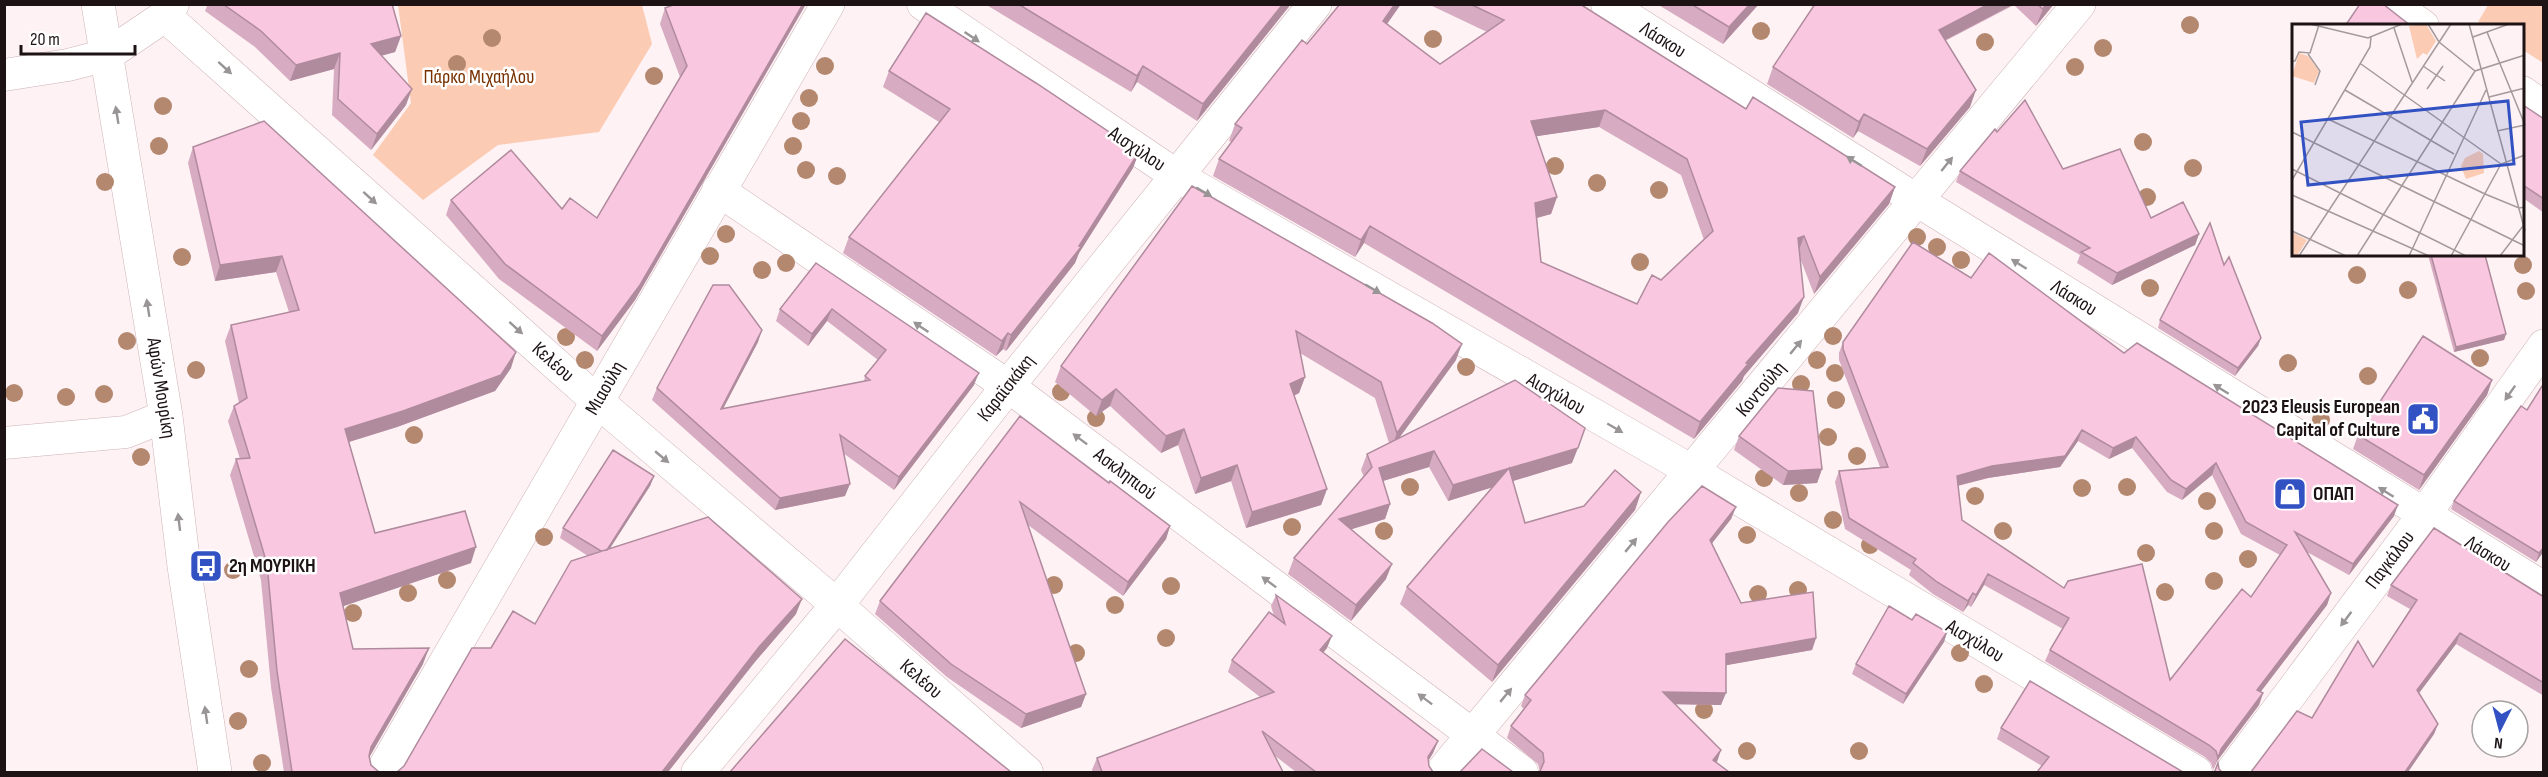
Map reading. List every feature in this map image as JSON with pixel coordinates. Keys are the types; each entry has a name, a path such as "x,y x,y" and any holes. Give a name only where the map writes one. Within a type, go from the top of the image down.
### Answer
{"street":[{"name":"Αφών Μουρίκη","path":"98,4 166,416 184,567 215,772"},
{"name":"Μιαούλη","path":"382,772 828,4"},
{"name":"Αισχύλου","path":"924,4 1177,176 1692,471 2196,772"},
{"name":"Καραϊσκάκη","path":"698,772 837,605 1008,386 1315,4"},
{"name":"Λάσκου","path":"1607,4 1918,201 2544,588"},
{"name":"Κοντούλη","path":"1442,772 1918,201 2079,4"},
{"path":"2392,4 2420,24"},
{"path":"4,75 68,65 107,55 169,10"},
{"name":"Κελέου","path":"169,10 597,401 837,605 1027,772"},
{"path":"2524,94 2544,107"},
{"name":"Ασκληπιού","path":"718,190 1008,386 1522,772"},
{"name":"Παγκάλου","path":"2232,772 2424,515 2544,346"},
{"path":"4,443 126,432 166,416"}],"green space":[{"name":"Πάρκο Μιχαήλου","path":"398,5 642,5 652,44 599,132 498,145 423,200 373,155 411,103"},
{"path":"2488,5 2543,5 2543,63 2524,51 2524,24 2482,24 2478,22"}],"building":[{"path":"223,4 392,4 401,36 371,44 412,89 377,134 338,99 340,53 296,65 261,31"},
{"path":"676,4 803,4 640,285 602,336 505,264 451,200 511,150 562,209 570,198 597,218 687,66 665,8"},
{"path":"1018,4 1283,4 1203,104 1143,66 1137,76"},
{"path":"1340,4 1395,4 1383,21 1440,64 1504,20 1470,4 1580,4 1746,109 1753,97 1895,187 1820,277 1804,236 1798,238 1804,297 1746,363 1748,364 1700,422 1370,226 1361,240 1219,159 1242,128 1235,124 1302,40 1307,44","holes":["1605,110 1687,159 1713,231 1661,280 1652,275 1637,304 1541,262 1535,203 1557,197 1531,121"]},
{"path":"1691,4 1750,4 1729,27"},
{"path":"1815,4 1989,4 1939,30 1976,90 1927,149 1864,114 1859,122 1773,67"},
{"path":"2360,4 2383,4 2408,24 2346,24"},
{"path":"926,13 1139,152 1079,246 1081,247 1011,335 1008,333 1002,341 849,237 950,109 889,71"},
{"path":"2025,100 2063,169 2120,149 2151,218 2183,202 2199,234 2117,273 2081,252 2090,248 1960,171 1995,129 1997,132"},
{"path":"2524,106 2544,119 2544,199 2524,186"},
{"path":"264,121 516,352 501,375 403,411 345,429 375,533 465,511 476,547 340,593 353,649 429,648 371,747 369,756 371,765 379,772 292,772 277,671 267,564 236,459 250,458 234,406 247,398 231,325 299,310 282,256 220,265 193,147"},
{"path":"1192,186 1432,323 1462,344 1397,433 1381,382 1296,331 1305,377 1290,384 1327,489 1252,512 1237,465 1201,478 1184,429 1166,436 1116,389 1102,400 1061,366"},
{"path":"2210,223 2224,265 2229,257 2261,338 2238,368 2160,320"},
{"path":"1913,242 1971,278 1989,253 2124,353 2137,343 2398,505 2353,564 2295,532 2331,593 2257,690 2263,693 2221,749 2218,758 2216,751 2209,745 2050,650 2069,618 1988,574 1976,595 1973,593 1968,601 1937,582 1913,563 1916,559 1849,518 1839,471 1888,467 1843,349 1843,342","holes":["2082,430 2113,448 2136,437 2171,480 2186,489 2216,463 2246,522 2287,545 2251,597 2242,589 2170,680 2142,564 2068,581 2064,588 1962,520 1957,476 1992,466 2065,456"]},
{"path":"2431,256 2485,256 2506,334 2456,347"},
{"path":"816,263 979,373 899,477 840,435 850,484 780,498 657,388 713,285 729,285 762,330 721,409 870,380 865,376 886,350 832,309 812,334 780,309"},
{"name":"2023 Eleusis European Capital of Culture","path":"2423,336 2492,380 2424,475 2358,435"},
{"path":"1515,380 1585,428 1578,448 1453,485 1434,451 1379,468 1390,504 1339,519 1392,564 1356,605 1294,558 1372,467 1367,454"},
{"path":"2544,383 2544,547 2539,553 2454,501 2521,406 2527,410"},
{"path":"1778,388 1813,391 1822,469 1788,471 1739,436"},
{"path":"1020,416 1170,526 1128,582 1020,502 1086,694 1026,714 951,664 880,601"},
{"path":"613,450 654,476 607,550 601,551 563,528"},
{"path":"1509,468 1525,523 1584,506 1615,470 1641,492 1498,665 1407,587"},
{"path":"1702,486 1736,507 1710,540 1741,603 1813,592 1816,638 1726,654 1726,693 1663,692 1721,750 1713,760 1729,772 1539,772 1544,762 1543,753 1511,726 1531,700 1525,695 1668,522"},
{"path":"708,517 802,599 759,647 662,772 397,772 404,766 472,648 491,648 513,611 535,624 571,561"},
{"path":"2434,528 2544,597 2544,683 2460,633 2417,690 2438,724 2405,772 2251,772 2297,711 2312,718 2358,641 2373,667 2417,600 2391,585"},
{"path":"1276,595 1332,636 1320,650 1438,741 1428,757 1429,766 1433,772 1316,772 1262,731 1283,772 1102,772 1097,758 1274,692 1232,660 1269,612 1285,624"},
{"path":"1889,606 1912,620 1916,614 1947,632 1906,694 1856,664"},
{"path":"845,639 1011,772 730,772"},
{"path":"2030,681 2183,772 2037,772 2049,757 2001,728"},
{"path":"1482,749 1513,772 1460,772"},
{"path":"2218,763 2222,772 2213,772 2215,771"}],"place":[{"name":"2023 Eleusis European Capital of Culture","path":"2423,419"},
{"name":"ΟΠΑΠ","path":"2290,494"},
{"name":"2η ΜΟΥΡΙΚΗ","path":"206,566"}]}
